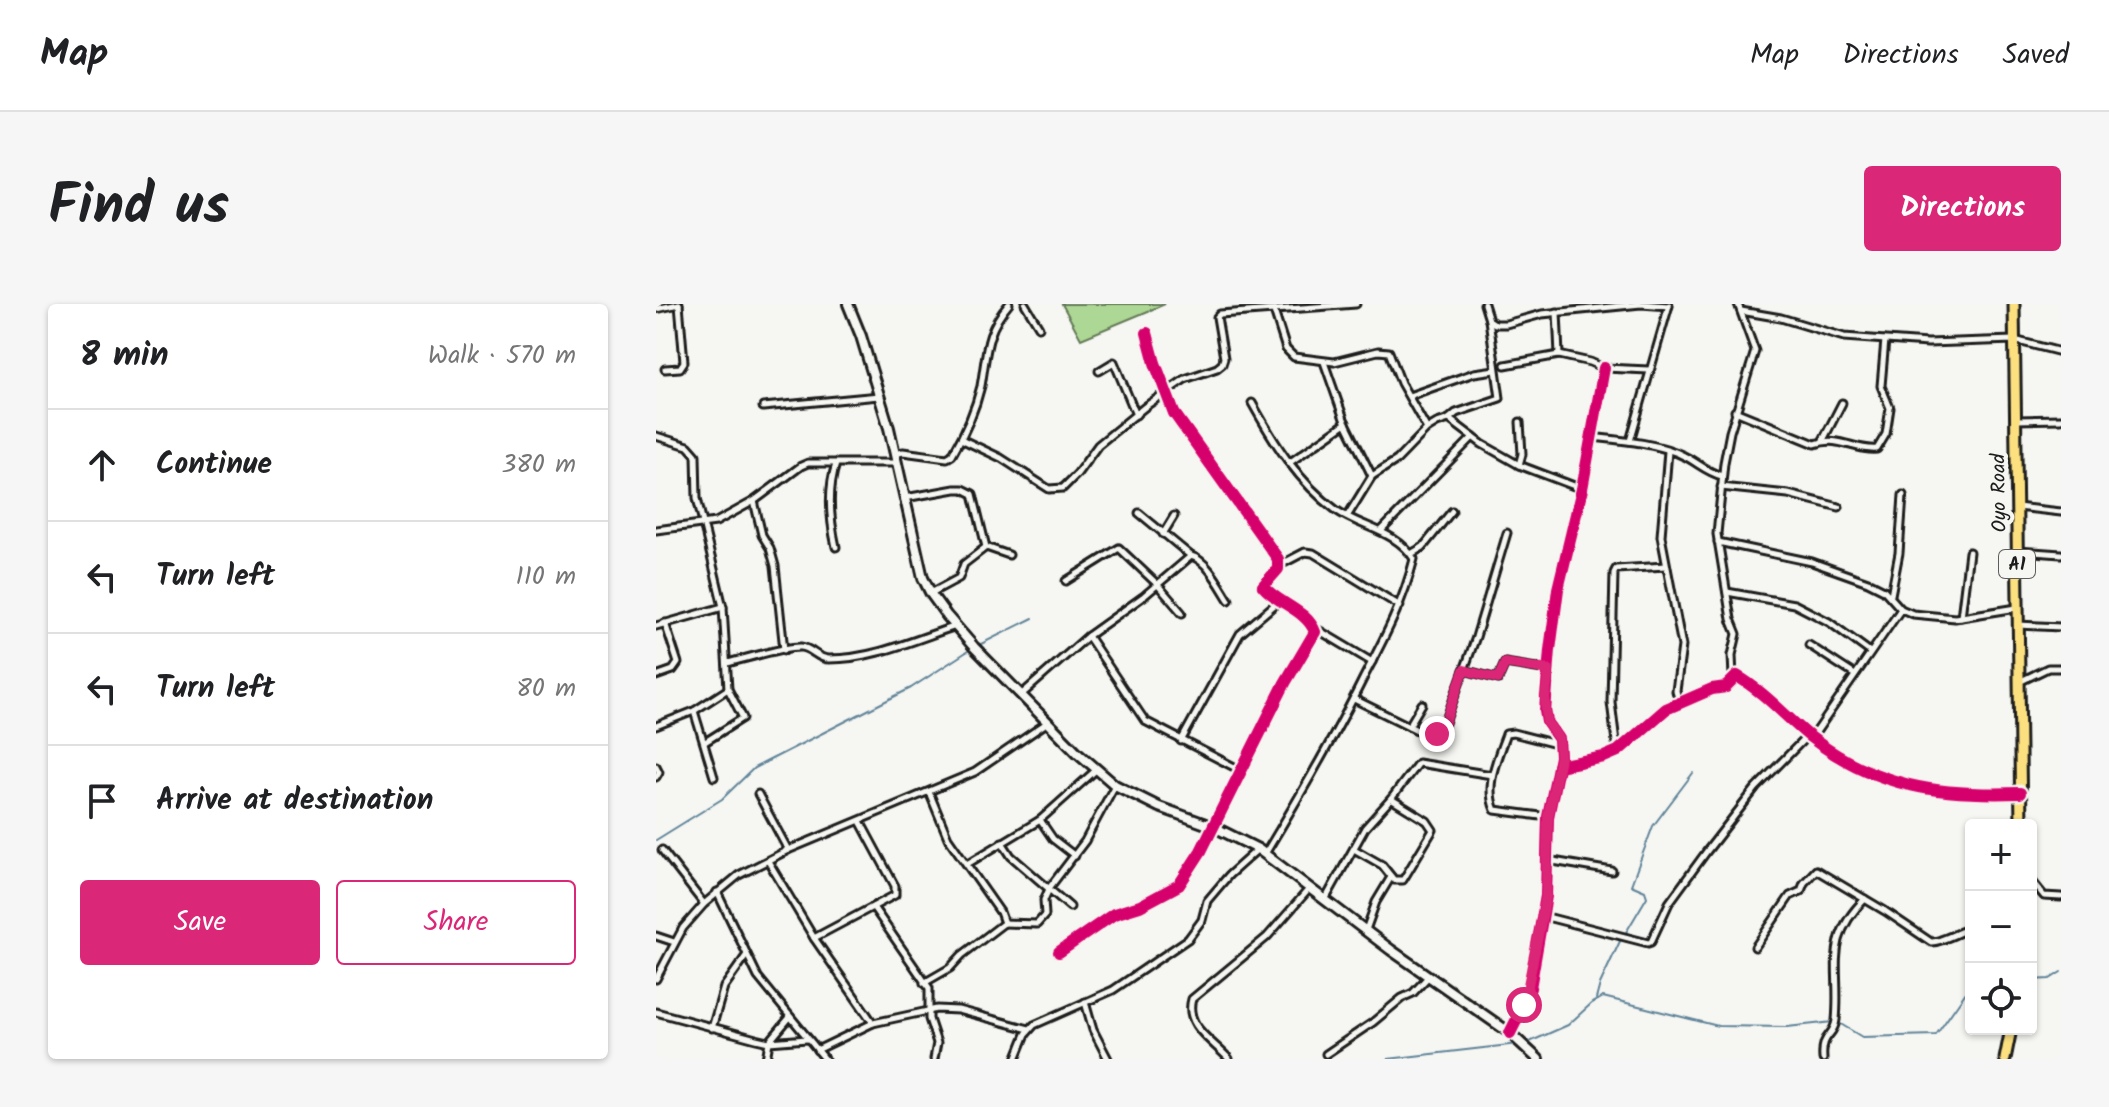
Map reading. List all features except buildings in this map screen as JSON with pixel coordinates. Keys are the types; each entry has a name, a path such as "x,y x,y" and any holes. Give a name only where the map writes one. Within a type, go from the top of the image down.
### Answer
{"highway":[{"name":"Oyo Road","path":"2014,304 2021,819"},
{"path":"2005,1059 2010,1035"}],"main road":[{"path":"848,304 880,396 917,557 931,594 956,626 1021,695 1115,785 1159,807 1214,827 1261,851 1428,977 1510,1033 1538,1059"}],"street":[{"path":"656,309 679,304 684,362 680,368 665,369"},
{"path":"656,530 716,522 754,501 801,466 896,458 903,452 947,458 952,455 970,422 989,334 1009,304"},
{"path":"1025,304 1039,327"},
{"path":"961,439 1001,458 1049,489 1056,490 1069,483 1098,445 1165,392 1185,379 1222,364 1224,358 1217,317 1303,306 1356,304"},
{"path":"1348,515 1372,476 1397,460 1427,429 1456,413 1500,398 1484,304"},
{"path":"1489,320 1495,324 1506,324 1557,312 1641,304 1669,305 1630,441"},
{"path":"1740,308 1844,337 1928,343 2014,340 2061,352"},
{"path":"1733,678 1732,655 1737,634 1731,619 1718,542 1722,476 1735,411 1755,351 1740,308"},
{"path":"1274,311 1286,349 1294,357 1334,362 1378,351 1389,352 1401,383 1427,429"},
{"path":"1557,312 1559,355"},
{"path":"1147,333 1174,413 1269,546 1279,565"},
{"path":"1735,411 1815,444 1833,440 1872,450 1881,445 1886,434 1890,408 1881,386 1885,340"},
{"path":"1505,365 1559,355 1604,368 1649,370"},
{"path":"1099,371 1114,362 1136,415"},
{"path":"1324,362 1346,423 1372,476"},
{"path":"1510,1033 1530,988 1543,916 1548,817 1560,745 1557,734 1547,722 1545,698 1558,589 1582,489 1604,368"},
{"path":"1409,396 1474,373 1495,370"},
{"path":"763,407 880,396"},
{"path":"817,1050 873,1023 929,1011 958,1010 1029,1029 1113,990 1188,939 1202,920 1207,901 1229,875 1261,851 1302,794 1400,606 1414,559 1381,531 1338,511 1303,481 1252,403"},
{"path":"1823,441 1842,403"},
{"path":"1449,419 1519,465 1582,489"},
{"path":"2015,420 2061,419"},
{"path":"1519,465 1522,454 1520,422"},
{"path":"1289,463 1346,423"},
{"path":"656,436 688,446 696,455 696,488 723,607 728,689 742,720 705,742"},
{"path":"1381,531 1473,437"},
{"path":"1591,437 1630,441 1686,456 1698,467 1722,476"},
{"path":"1668,451 1661,527 1682,646 1676,691 1680,705"},
{"path":"836,464 831,478 832,528 836,547"},
{"path":"1721,487 1788,494 1839,507"},
{"path":"904,498 955,489 973,494 986,547"},
{"path":"1891,595 1899,553 1903,495"},
{"path":"754,501 762,535 775,566 784,650"},
{"path":"2016,507 2061,512"},
{"path":"1411,554 1423,547 1452,511"},
{"path":"1139,513 1191,556 1197,557 1229,600"},
{"path":"1163,534 1174,516"},
{"path":"1354,699 1430,734 1442,731 1507,533"},
{"path":"1718,542 1812,562 1868,582 1891,595 1901,609 1929,616 1961,617 2017,608"},
{"path":"986,547 1009,555"},
{"path":"931,594 959,578 964,564 986,547"},
{"path":"1066,581 1119,548 1182,613"},
{"path":"2017,551 2061,554"},
{"path":"1372,662 1314,627 1300,612 1279,601 1263,586 1279,565 1305,552 1313,553 1400,606"},
{"path":"1961,617 1969,552"},
{"path":"1021,695 1088,636 1191,556"},
{"path":"1618,751 1611,702 1614,573 1616,569 1666,566"},
{"path":"1727,592 1794,604 1829,622 1870,652"},
{"path":"1181,741 1240,634 1279,601"},
{"path":"656,626 723,607"},
{"path":"1543,916 1573,926 1651,942 1669,903 1745,802 1810,736 1901,609"},
{"path":"656,676 673,670 678,663 665,623"},
{"path":"2018,625 2061,627"},
{"path":"726,663 805,648 820,658 828,659 868,655 956,626"},
{"path":"1059,952 1114,914 1140,906 1179,885 1214,827 1285,683 1313,638 1314,627"},
{"path":"1088,636 1145,721 1240,770"},
{"path":"1809,645 1855,675"},
{"path":"1464,670 1498,679 1505,663 1549,670"},
{"path":"2018,682 2048,668 2061,668"},
{"path":"1558,766 1604,757 1618,751 1666,709 1712,689 1726,687 1737,676 1810,736 1844,760 1878,777 1905,786 1956,793 2020,793"},
{"path":"656,726 694,711 728,689"},
{"path":"1409,726 1422,704"},
{"path":"694,711 714,777"},
{"path":"656,979 674,942 704,904 739,875 788,850 975,772 1048,722"},
{"path":"1548,817 1495,810 1491,798 1492,775 1508,733 1560,745"},
{"path":"1325,900 1365,828 1418,763 1492,775"},
{"path":"656,766 659,772 656,777"},
{"path":"967,864 1040,820 1096,770"},
{"path":"924,983 950,968 1004,923 1037,924 1045,915 1044,900 1050,887 1075,856 1115,785"},
{"path":"929,792 948,838 1000,912 1004,923"},
{"path":"758,794 788,850"},
{"path":"1354,849 1382,865 1391,877 1403,880 1433,830 1427,821 1391,799"},
{"path":"1040,820 1053,839 1075,856"},
{"path":"814,938 895,895 896,889 860,821"},
{"path":"1002,842 1011,856 1070,907"},
{"path":"662,850 704,904"},
{"path":"1547,860 1612,871"},
{"path":"768,861 814,938 873,1023"},
{"path":"1755,947 1790,896 1801,891 1816,870 1931,942 1965,930"},
{"path":"1366,930 1376,902 1391,877"},
{"path":"2037,887 2044,896 2061,897"},
{"path":"1229,1059 1194,1023 1190,1014 1192,999 1267,937 1310,888"},
{"path":"717,892 758,977 825,1059"},
{"path":"1823,1059 1822,1044 1836,1022 1835,954 1846,919 1865,899"},
{"path":"873,907 929,988 929,1011 937,1043 934,1059"},
{"path":"656,936 674,942"},
{"path":"712,1028 724,987 746,956"},
{"path":"1326,1054 1413,993 1428,977"},
{"path":"1085,1002 1093,1030 1108,1059"},
{"path":"656,1012 769,1042 808,1039"},
{"path":"766,1059 769,1042 790,1017"},
{"path":"1016,1059 1029,1029"}],"green space":[{"path":"1062,304 1165,304 1081,339"}],"waterway":[{"path":"977,646 1033,618"},
{"path":"656,840 722,799 754,768 911,688 971,649"},
{"path":"1625,934 1647,897 1645,891 1631,885 1653,826 1693,773"},
{"path":"1596,999 1621,939"},
{"path":"2037,980 2050,979 2061,972"},
{"path":"1839,1023 1862,1037 1936,1035 1965,994"},
{"path":"1525,1044 1568,1025 1603,997 1718,1026 1787,1027 1833,1022"},
{"path":"1388,1059 1518,1044"}],"cycle path":[{"path":"1059,952 1114,914 1140,906 1179,885 1201,851 1285,683 1315,632 1306,618 1263,586 1278,569 1278,559 1174,413 1147,333"},
{"path":"1510,1033 1530,988 1546,896 1548,817 1560,757 1559,739 1547,722 1545,711 1550,650 1558,589 1582,489 1604,368"},
{"path":"1558,766 1604,757 1618,751 1666,709 1712,689 1726,687 1737,676 1809,736 1858,767 1908,785 1935,790 2020,793"}],"route":[{"path":"1437,734 1442,731 1464,670 1498,679 1505,663 1549,670 1545,711 1547,722 1559,739 1560,757 1548,817 1546,896 1530,988 1524,1005"}]}
